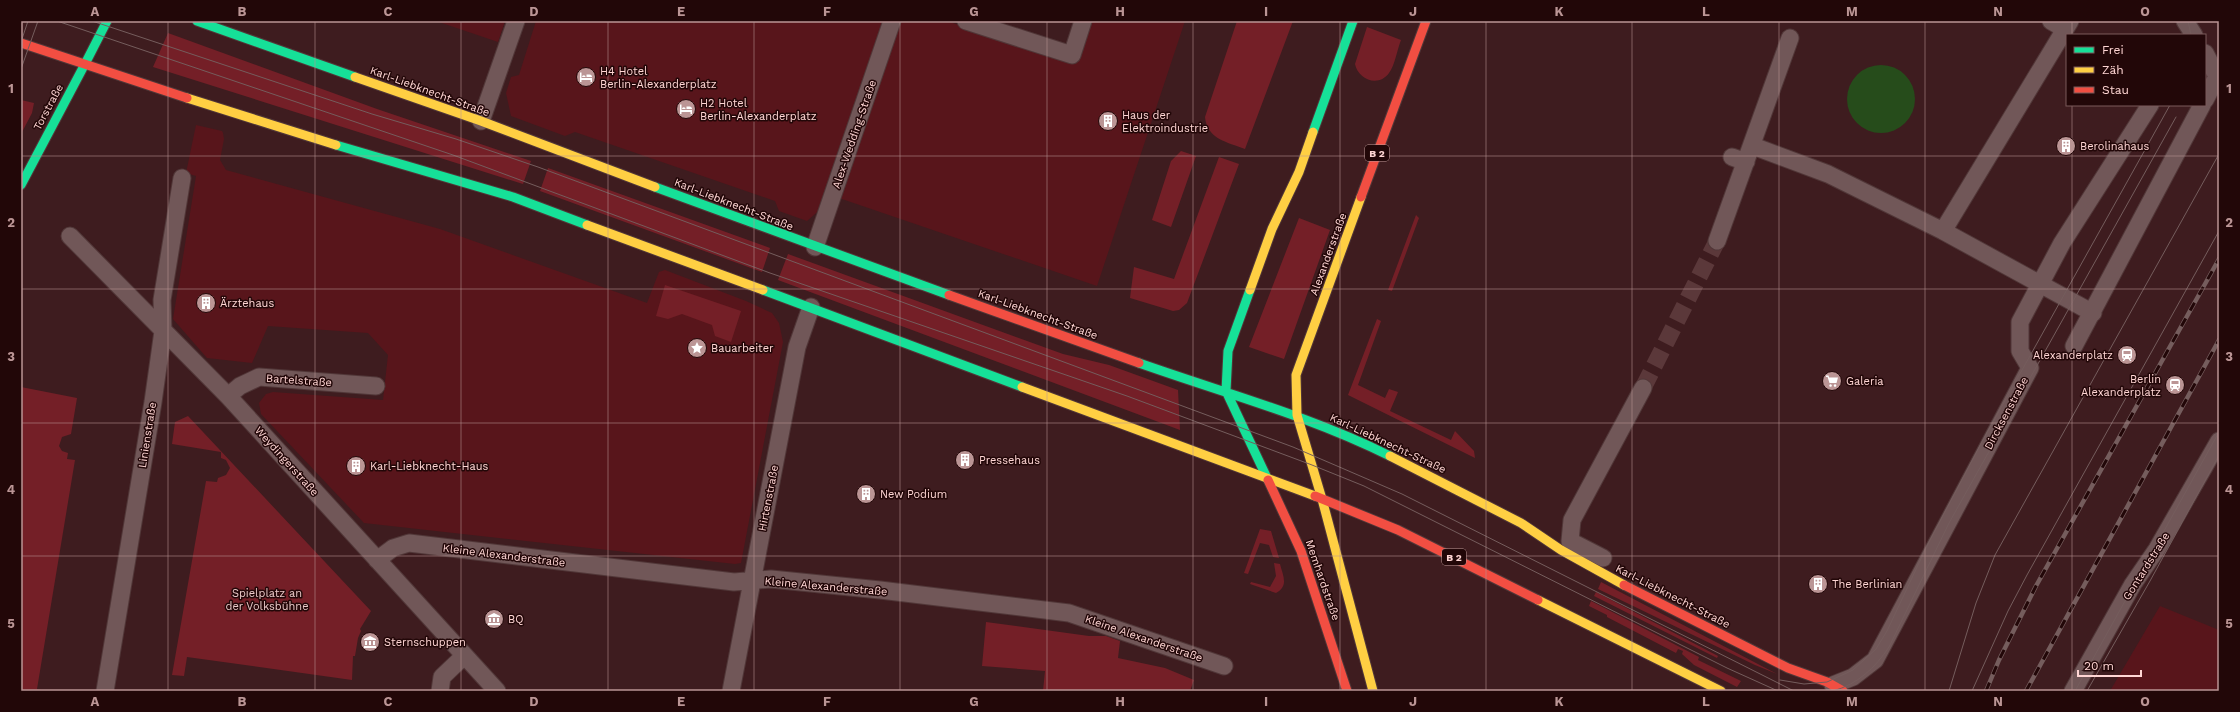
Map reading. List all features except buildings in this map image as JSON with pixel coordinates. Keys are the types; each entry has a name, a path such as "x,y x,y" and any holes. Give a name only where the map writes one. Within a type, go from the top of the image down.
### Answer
{"main road":[{"name":"Torstraße","path":"21,185 107,21"},
{"name":"Karl-Liebknecht-Straße","path":"197,21 481,121 815,247 1176,376 1297,415 1358,440 1521,523 1561,550 1597,571 1788,668 1838,688"},
{"path":"1268,480 1226,391 1228,351 1272,229 1298,172 1353,21"},
{"name":"Alexanderstraße","path":"1322,499 1297,415 1296,375 1426,21"},
{"path":"21,43 86,62 144,84 238,115 513,198 811,307 1268,480"},
{"name":"B 2","path":"1268,480 1322,499 1398,530 1721,691"},
{"name":"Memhardstraße","path":"1268,480 1301,551 1347,691"},
{"name":"Memhardstraße","path":"1322,499 1373,691"}],"street":[{"path":"481,121 516,21"},
{"name":"Alex-Wedding-Straße","path":"815,247 892,21"},
{"path":"966,21 1072,55 1083,21"},
{"path":"1943,231 2062,24"},
{"path":"1717,241 1739,159 1753,146 1790,38"},
{"path":"2206,55 2218,74 2206,98"},
{"name":"Dircksenstraße","path":"1838,688 1875,660 2030,368 2020,351 2020,322 2040,284 2103,176 2149,106"},
{"path":"2074,346 2201,106"},
{"path":"1753,146 1828,174 1943,231 2092,313"},
{"name":"Linienstraße","path":"104,691 163,331 162,300 182,178"},
{"name":"Weydingerstraße","path":"70,236 228,396 497,691"},
{"name":"Hirtenstraße","path":"731,691 797,347 811,307"},
{"name":"Bartelstraße","path":"228,396 240,386 259,377 376,386"},
{"path":"1603,558 1570,541 1572,520 1643,388"},
{"name":"Gontardstraße","path":"2073,691 2134,584 2157,549 2217,445"},
{"name":"Kleine Alexanderstraße","path":"377,560 392,548 409,543 734,582 771,579 880,590 1069,613 1224,666"},
{"path":"440,691 442,677 464,656"}],"shaded area":[{"path":"436,21 505,21 498,42"},
{"path":"536,21 887,21 823,207 807,221 779,211 775,201 575,132 565,136 511,116 506,93 511,77 519,75"},
{"path":"900,21 947,21 1073,64 1088,21 1185,21 1097,286 839,198"},
{"path":"1874,65 1888,65 1900,71 1909,80 1915,92 1913,112 1905,123 1894,131 1888,133 1874,133 1868,131 1857,123 1849,112 1847,106 1847,92 1849,86 1857,75 1868,67"},
{"path":"196,125 222,131 224,139 220,160 226,170 440,229 647,303 659,272 665,270 746,301 772,313 779,323 783,342 741,563 735,564 364,523 261,414 259,403 266,394 273,392 383,400 388,355 368,333 268,326 252,363 207,358 173,319 196,176 186,173"},
{"path":"2160,606 2219,630 2219,691 2110,691"}],"green space":[{"path":"1237,21 1293,21 1245,149 1225,142 1214,135 1207,124 1205,117"},
{"path":"1367,27 1401,40 1391,70 1385,78 1374,81 1369,80 1360,74 1355,64"},
{"path":"168,33 377,109 531,161 523,184 153,67"},
{"path":"21,100 34,103 32,113 21,134"},
{"path":"1181,151 1196,156 1171,227 1152,220 1171,161"},
{"path":"1219,157 1239,164 1187,303 1179,310 1173,311 1130,298 1134,267 1174,279"},
{"path":"548,168 770,248 762,272 540,191"},
{"path":"1416,215 1419,218 1392,291 1388,290"},
{"path":"1299,218 1330,230 1284,359 1249,347"},
{"path":"788,254 1063,354 1109,365 1178,390 1180,430 778,280"},
{"path":"665,285 741,311 731,342 715,336 712,325 682,314 668,319 656,316"},
{"path":"1377,319 1381,321 1358,385 1385,398 1389,389 1398,392 1390,411 1451,440 1455,431 1474,451 1475,458 1348,395"},
{"path":"21,387 77,398 71,434 62,437 59,446 62,451 68,453 67,459 75,460 37,689 46,691 21,691"},
{"name":"Spielplatz an der Volksbühne","path":"188,416 371,611 360,629 361,631 358,638 355,656 353,656 352,680 187,657 184,676 172,675 206,481 217,482 218,478 226,475 230,468 226,460 221,458 221,452 172,444 175,422"},
{"path":"1260,529 1271,531 1279,558 1273,557 1269,545 1260,543 1248,574 1244,573"},
{"path":"1274,563 1280,564 1284,580 1283,587 1280,590 1276,593 1250,584 1251,582 1270,587 1276,576"},
{"path":"1601,582 1777,674 1755,665 1598,589"},
{"path":"1596,592 1718,656 1717,658 1594,596"},
{"path":"1591,601 1699,657 1698,660 1741,681 1737,687 1694,665 1682,654 1683,651 1678,649 1676,653 1607,617 1607,615 1589,606"},
{"path":"986,622 1089,636 1106,636 1120,641 1118,658 1165,668 1194,680 1190,691 1043,691 1045,671 982,666"}],"tunnel":[{"path":"1643,388 1717,241"}],"tram line":[{"path":"21,42 28,21"},
{"path":"21,69 38,21"},
{"path":"57,21 453,155 770,273 1127,396 1312,465 1364,486 1727,668 1778,691"},
{"path":"92,21 372,114 456,139 538,167 1293,447 1402,494 1794,691"},
{"path":"2188,21 2191,34"},
{"path":"1780,680 1804,684 1827,682 1853,670 1876,649 1887,631 1927,546 1983,440 2169,106"},
{"path":"1833,691 1858,680 1878,662 1889,647 1949,523 2176,117"},
{"path":"1949,691 1976,603 1995,555 2219,154"},
{"path":"1972,691 2008,611 2027,575 2219,231"},
{"path":"2075,691 2219,432"},
{"path":"2087,691 2150,581 2219,455"}],"railway":[{"path":"1986,691 1999,660 2036,586 2219,259"},
{"path":"2026,691 2219,340"}],"traffic: fast":[{"path":"86,62 107,21"},
{"path":"197,21 355,77"},
{"path":"1313,132 1353,21"},
{"path":"21,185 86,62"},
{"path":"336,145 513,197 587,225"},
{"path":"655,187 949,295"},
{"path":"763,290 1022,387"},
{"path":"1250,290 1228,351 1226,391 1268,480"},
{"path":"1139,363 1298,417 1390,456"}],"traffic: slow":[{"path":"355,77 481,121 655,187"},
{"path":"187,98 336,145"},
{"path":"1250,290 1272,229 1299,172 1313,132"},
{"path":"1322,499 1297,415 1296,375 1361,197"},
{"path":"587,225 763,290"},
{"path":"1022,387 1315,496"},
{"path":"1390,456 1521,523 1561,550 1624,585"},
{"path":"1322,499 1373,691"},
{"path":"1538,600 1721,691"}],"traffic: jam":[{"path":"1361,197 1426,21"},
{"path":"21,43 187,98"},
{"path":"949,295 1139,363"},
{"path":"1268,480 1301,551 1347,691"},
{"path":"1315,496 1398,530 1538,600"},
{"path":"1624,585 1788,668 1827,682 1843,691"}],"place":[{"name":"H4 Hotel Berlin-Alexanderplatz","path":"586,77"},
{"name":"H2 Hotel Berlin-Alexanderplatz","path":"686,109"},
{"name":"Haus der Elektroindustrie","path":"1108,121"},
{"name":"Berolinahaus","path":"2066,146"},
{"name":"Ärztehaus","path":"206,303"},
{"name":"Bauarbeiter","path":"697,348"},
{"name":"Alexanderplatz","path":"2127,355"},
{"name":"Galeria","path":"1832,381"},
{"name":"Berlin Alexanderplatz","path":"2175,385"},
{"name":"Pressehaus","path":"965,460"},
{"name":"Karl-Liebknecht-Haus","path":"356,466"},
{"name":"New Podium","path":"866,494"},
{"name":"The Berlinian","path":"1818,584"},
{"name":"BQ","path":"494,619"},
{"name":"Sternschuppen","path":"370,642"}]}
